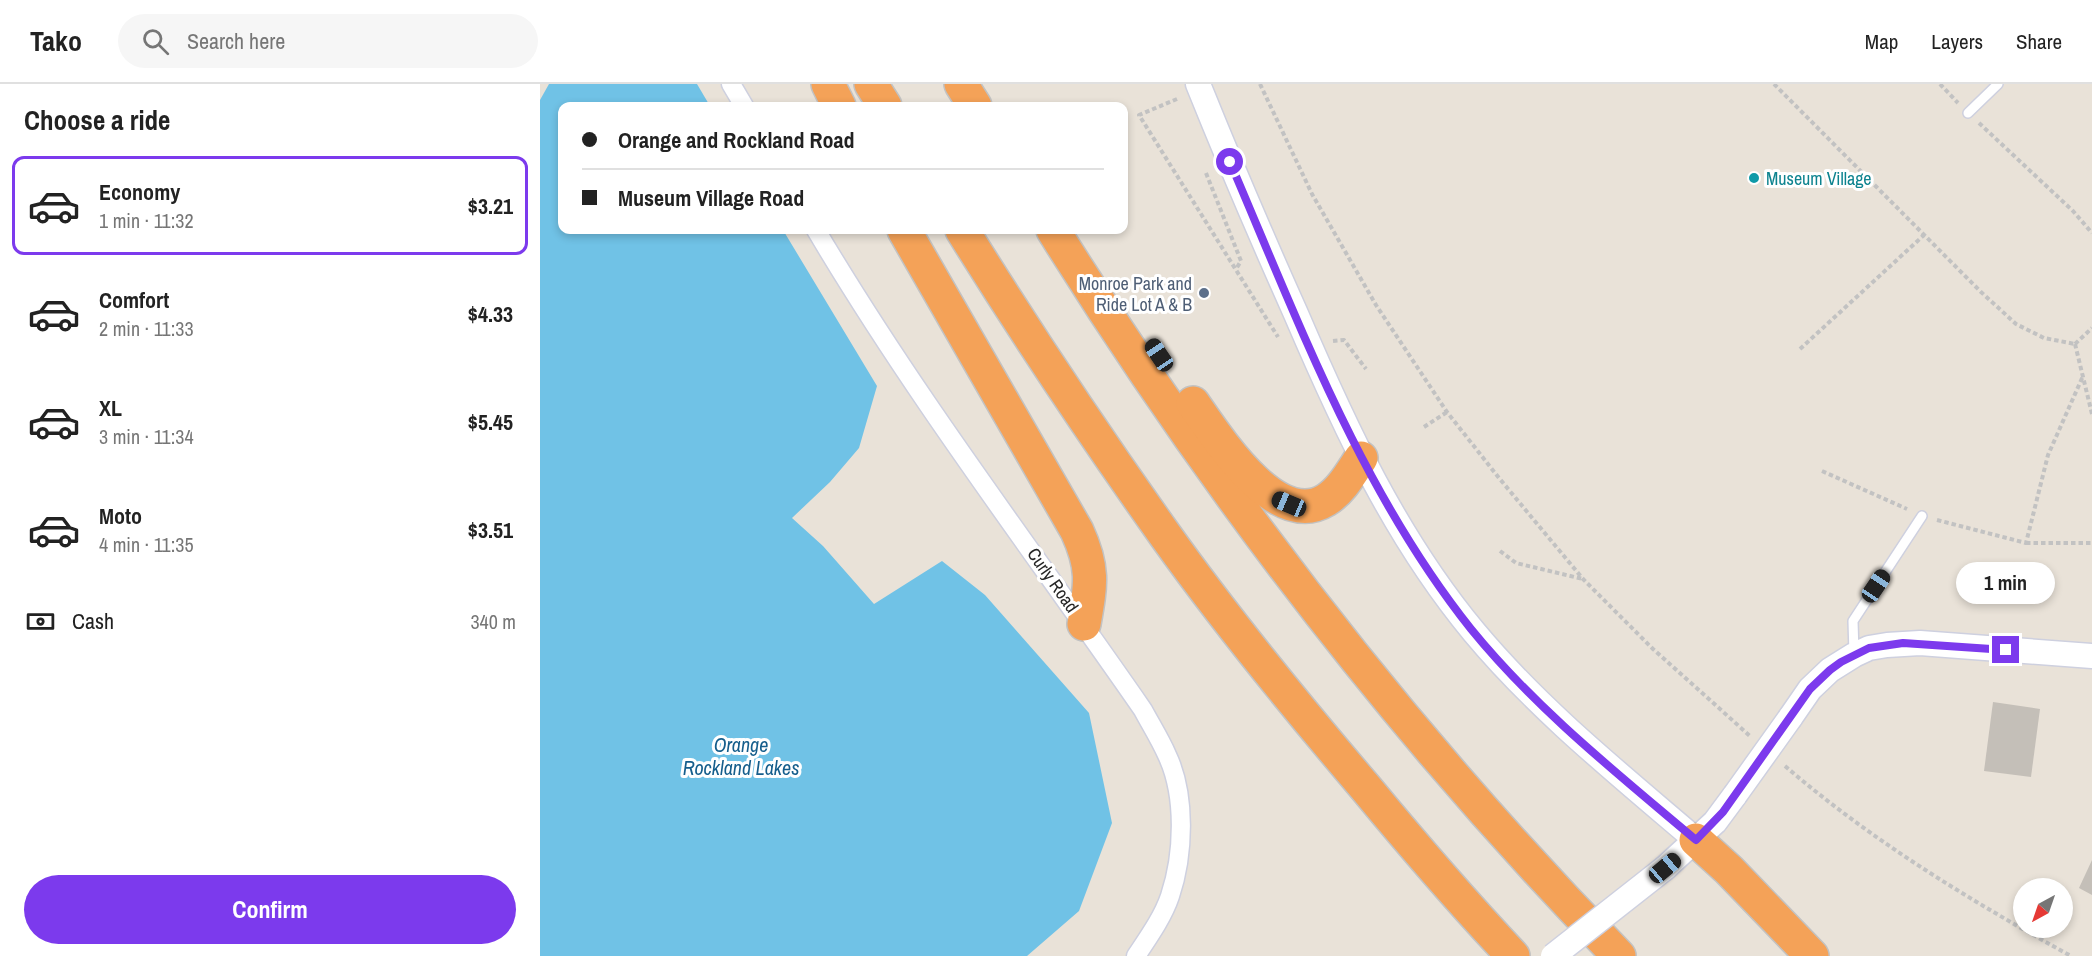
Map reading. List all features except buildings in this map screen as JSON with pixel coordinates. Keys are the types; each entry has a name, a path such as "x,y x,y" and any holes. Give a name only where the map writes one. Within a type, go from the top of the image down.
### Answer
{"highway":[{"path":"828,84 837,102"},
{"path":"871,84 882,102"},
{"path":"961,84 972,102"},
{"path":"906,234 1077,531 1088,558 1091,574 1084,624"},
{"path":"965,234 1068,395 1195,574 1330,746 1444,880 1514,956"},
{"path":"1056,234 1144,372 1231,496 1294,578 1397,707 1477,801 1555,889 1619,956"},
{"path":"1076,234 1092,253 1213,432 1249,475 1264,489 1277,499 1298,507 1318,504 1336,492 1361,458"},
{"path":"1696,840 1729,870 1812,956"}],"street":[{"path":"731,84 742,102"},
{"path":"1198,84 1264,243 1361,458 1387,506 1425,564 1472,630 1525,688 1578,738 1696,840"},
{"name":"Curly Road","path":"818,234 859,301 947,431 1143,710 1168,757 1180,802 1179,854 1170,897 1148,939 1136,956"},
{"path":"1553,956 1665,868 1696,840 1723,812 1810,689 1836,666 1854,655 1869,648 1912,643 2092,656"}],"lane":[{"path":"1968,113 1998,84"},
{"path":"1854,655 1853,621 1922,516"}],"path":[{"path":"1260,84 1312,194 1329,224 1376,305 1447,412 1583,579 1653,649 1758,743"},
{"path":"1774,84 1981,292 2016,324 2044,338 2075,344"},
{"path":"1940,84 2092,232"},
{"path":"1174,91 1181,110"},
{"path":"1177,99 1139,115 1283,345"},
{"path":"1202,164 1240,261 1236,270"},
{"path":"1800,349 1924,235"},
{"path":"2075,344 2092,328"},
{"path":"1322,342 1344,340 1366,369"},
{"path":"2075,344 2092,414"},
{"path":"2026,543 2048,455 2083,376"},
{"path":"1424,427 1447,412"},
{"path":"1822,471 1922,516 2026,543 2092,543"},
{"path":"1500,551 1516,563 1583,579"},
{"path":"1782,764 1901,856 2018,927 2072,956"}],"water":[{"name":"Orange Rockland Lakes","path":"549,84 697,84 708,102 558,102 558,234 785,234 877,386 859,448 830,482 792,518 823,546 874,604 942,561 985,595 1089,713 1112,823 1079,911 1027,956 540,956 540,100"}],"place":[{"name":"Museum Village","path":"1754,178"},
{"name":"Monroe Park and Ride Lot A & B","path":"1204,293"}],"route":[{"path":"1230,162 1344,424 1387,506 1436,582 1472,630 1550,713 1696,840 1723,812 1810,689 1841,662 1869,648 1903,643 2006,650"}]}
